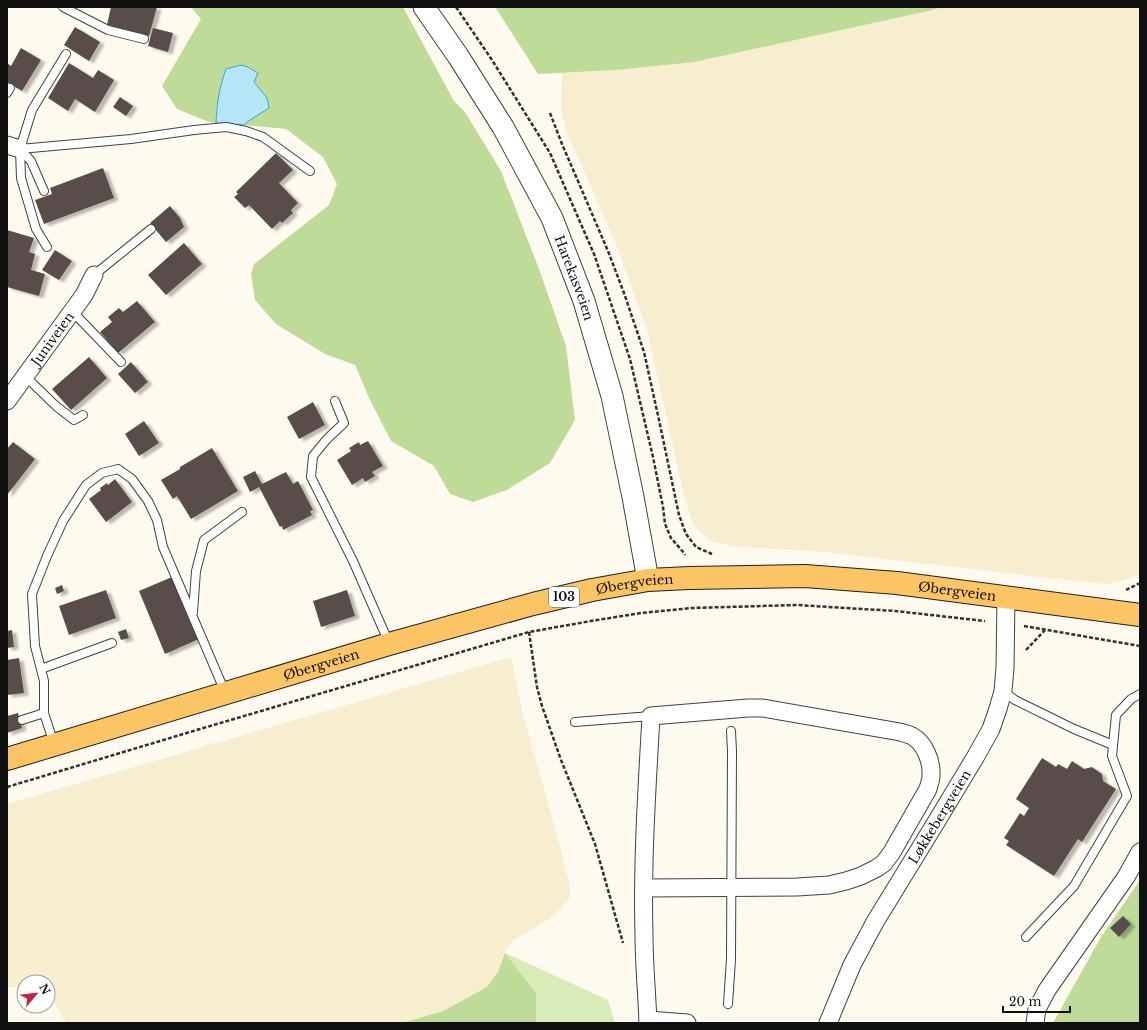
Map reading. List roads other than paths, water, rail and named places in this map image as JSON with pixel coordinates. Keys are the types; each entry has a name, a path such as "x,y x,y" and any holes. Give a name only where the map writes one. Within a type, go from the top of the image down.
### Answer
{"main road":[{"name":"Øbergveien","path":"7,759 389,644 533,604 592,590 648,580 805,576 897,583 1140,615"}],"street":[{"name":"Harekasveien","path":"424,7 458,56 503,127 552,218 584,301 612,396 633,497 648,580"},
{"name":"Juniveien","path":"10,392 25,376 84,295 94,275"},
{"name":"Løkkebergveien","path":"828,1023 852,965 875,922 991,729 1003,691 1005,668 1006,598"},
{"path":"644,888 798,887 829,885 851,879 877,868 884,863 892,852 928,788 931,778 930,765 922,744 912,736 900,732 763,708 651,716 645,821 644,888 644,934 648,1021 687,1023"},
{"path":"1035,1023 1037,1009 1047,990 1126,877 1140,852"}],"lane":[{"path":"63,7 108,30 144,39"},
{"path":"47,246 36,229 21,178 14,147 32,110 66,54"},
{"path":"14,147 131,139 226,127 246,130 263,137 310,171"},
{"path":"14,147 31,161 44,191"},
{"path":"94,275 150,230"},
{"path":"72,311 121,362"},
{"path":"25,376 56,406 74,420 83,415"},
{"path":"335,402 344,423 327,439 313,456 311,477 353,561 389,644"},
{"path":"55,745 44,713 44,681 35,646 32,594 63,521 86,484 102,473 118,470 132,479 148,501 157,520 163,547 226,693"},
{"path":"193,615 196,571 204,540 242,512"},
{"path":"41,669 112,643"},
{"path":"1003,691 1015,700 1074,729 1113,745"},
{"path":"1026,937 1074,886 1127,796 1112,756 1116,715 1131,699 1140,694"},
{"path":"22,720 44,713"},
{"path":"575,722 651,716"},
{"path":"728,1004 731,958 731,731"}],"water":[{"path":"241,65 258,73 254,82 267,98 269,108 244,125 216,123 219,96 226,69"}]}
